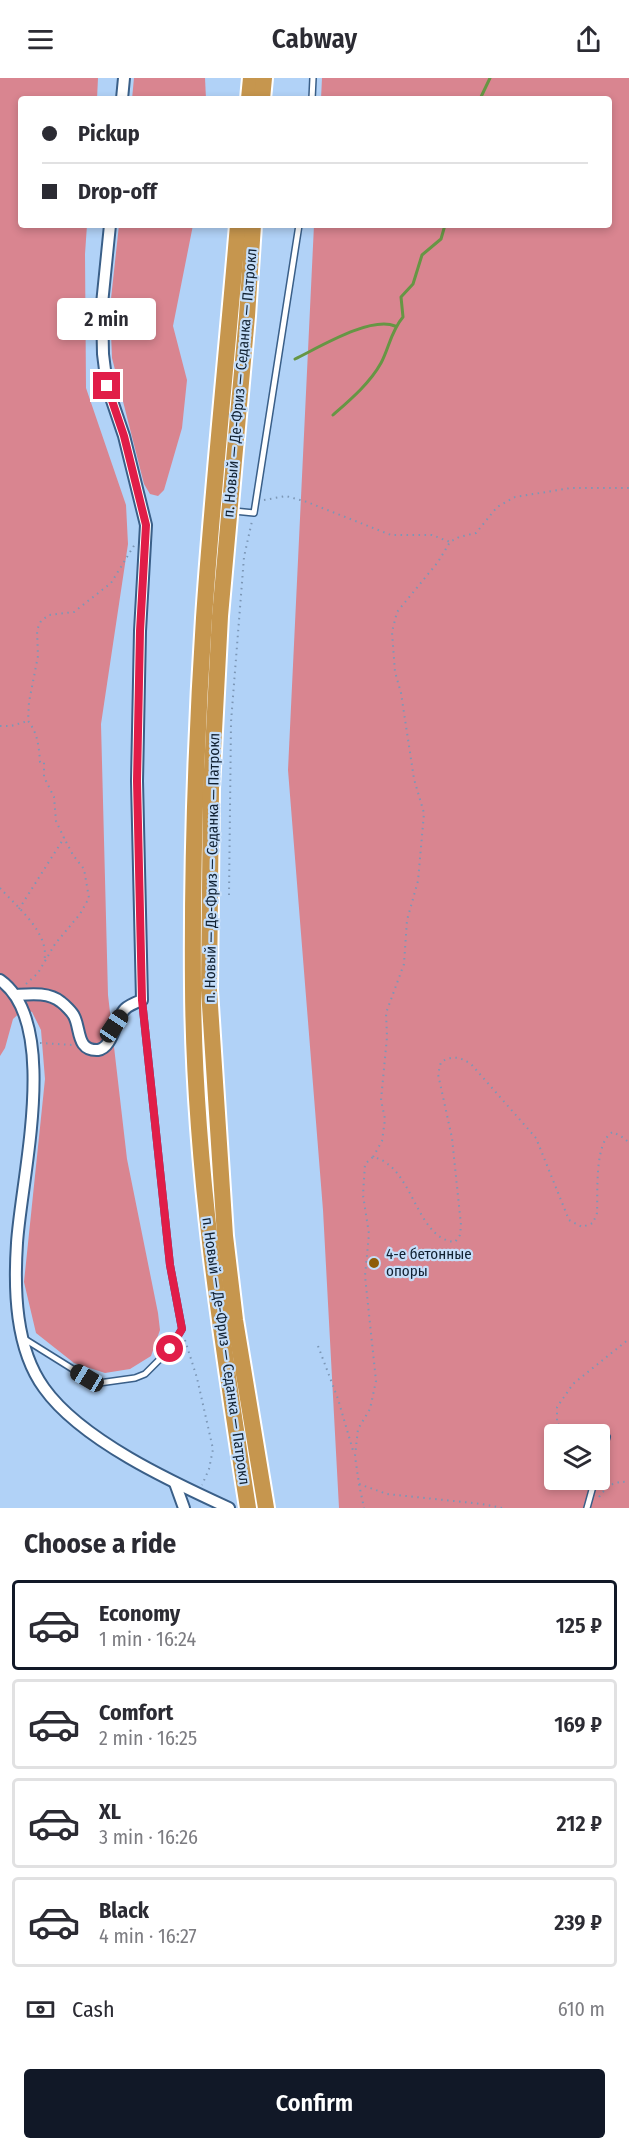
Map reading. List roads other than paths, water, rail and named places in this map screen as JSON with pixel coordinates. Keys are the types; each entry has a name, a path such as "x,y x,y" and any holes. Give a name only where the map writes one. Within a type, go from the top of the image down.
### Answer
{"highway":[{"path":"249,96 251,78"},
{"path":"262,96 264,78"},
{"name":"п. Новый — Де-Фриз — Седанка — Патрокл","path":"238,228 204,617 195,789 193,990 200,1150 208,1233 218,1317 248,1508"},
{"name":"п. Новый — Де-Фриз — Седанка — Патрокл","path":"253,228 220,616 211,789 209,990 225,1236 235,1320 266,1508"}],"street":[{"path":"122,96 124,78"},
{"path":"16,995 42,994 60,1001 74,1016 84,1047 96,1050 104,1048 111,1040 114,1026 125,1009 142,1000 137,781 140,631 146,525 124,436 107,386 102,304 110,228"},
{"path":"0,980 16,995 26,1017 31,1043 33,1106 17,1243 17,1291 23,1338 35,1374 43,1388 64,1412 99,1438 175,1484 224,1506"},
{"path":"175,1484 184,1508"}],"lane":[{"path":"312,96 313,78"},
{"path":"234,511 254,513 299,228"},
{"path":"23,1338 87,1378 99,1383 135,1378 146,1374 170,1349 182,1329 170,1265 142,1000"},
{"path":"587,1508 592,1490"}],"waterway":[{"path":"481,96 490,78"},
{"path":"333,415 353,397 381,363 403,317 401,297 413,284 422,255 441,239 444,228"},
{"path":"295,359 358,329 384,324 395,326"}],"place":[{"name":"4-е бетонные опоры","path":"374,1263"}]}
